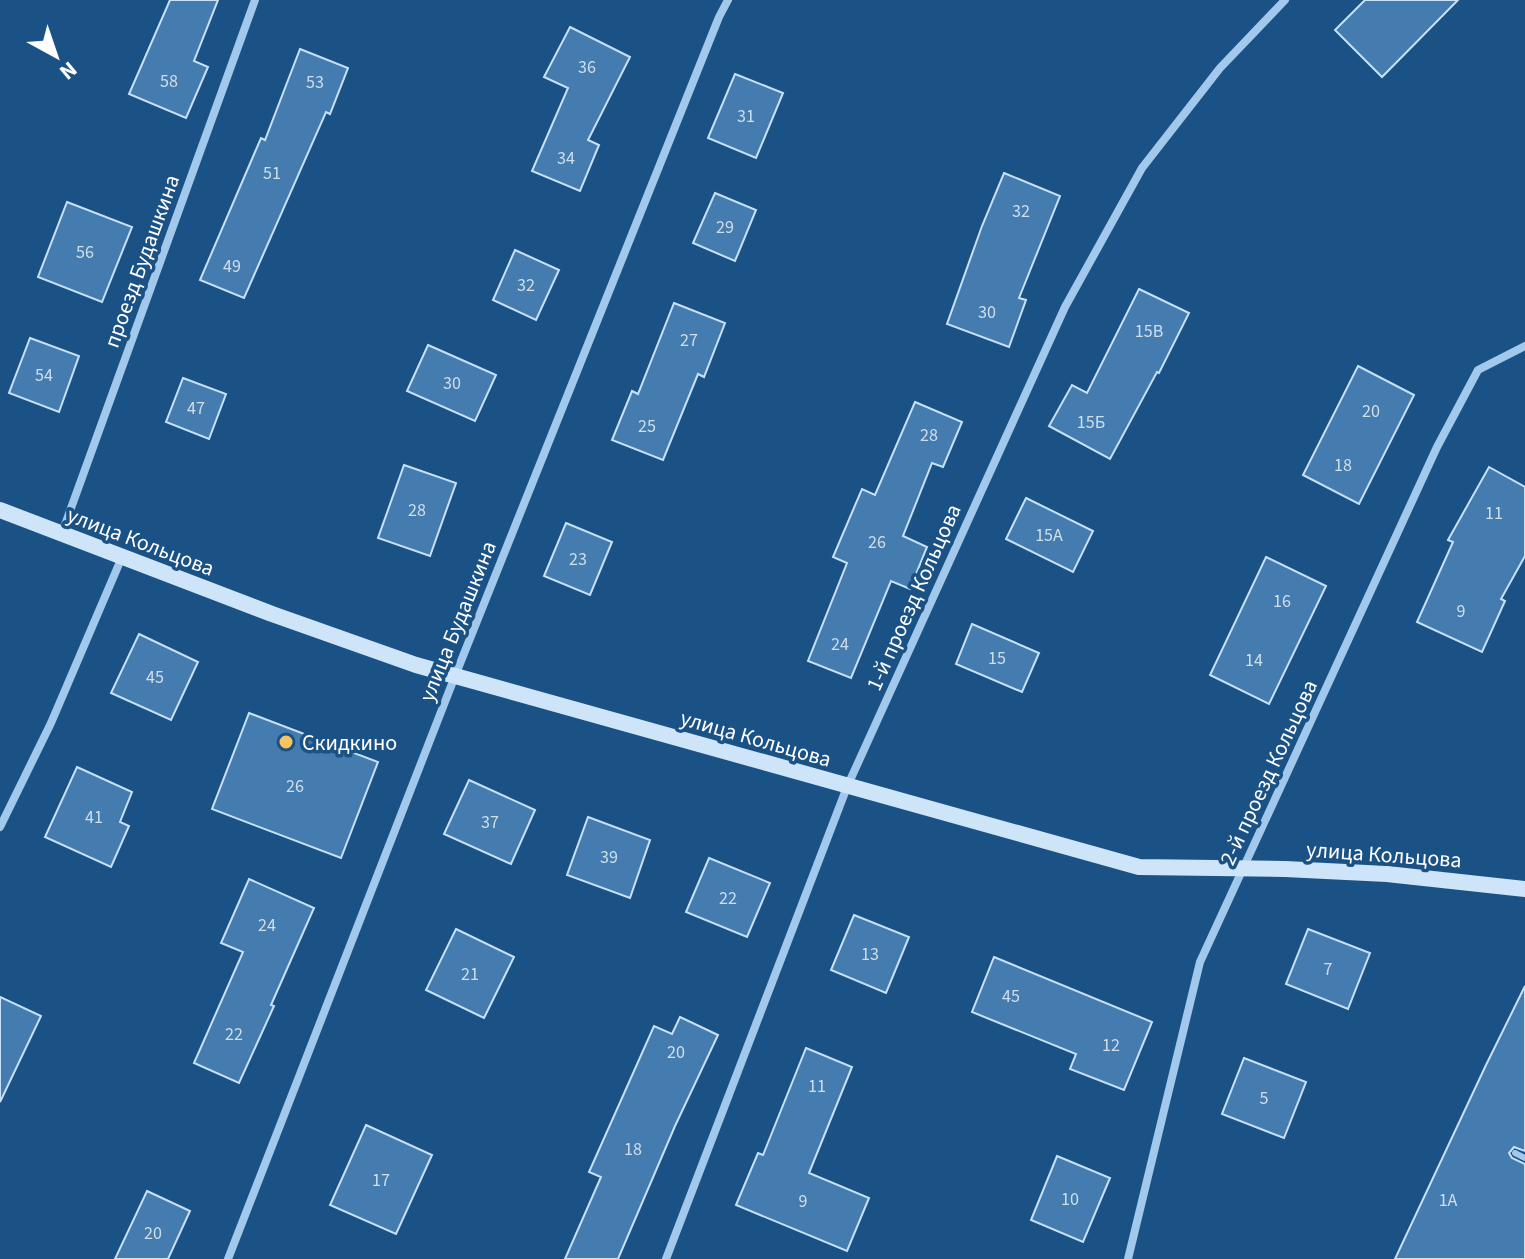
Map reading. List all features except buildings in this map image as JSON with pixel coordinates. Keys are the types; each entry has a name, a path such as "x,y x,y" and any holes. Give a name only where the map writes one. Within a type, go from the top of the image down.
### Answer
{"street":[{"name":"проезд Будашкина","path":"62,534 255,0"},
{"name":"улица Будашкина","path":"228,1259 455,676 728,0"},
{"name":"1-й проезд Кольцова","path":"666,1259 847,787 1065,307 1142,168 1220,68 1285,0"},
{"name":"2-й проезд Кольцова","path":"1128,1259 1200,962 1437,447 1478,370 1525,346"},
{"name":"улица Кольцова","path":"0,510 272,614 416,665 1139,867 1387,874 1525,889"},
{"path":"0,827 51,723 122,557"}],"lane":[{"path":"1515,1153 1525,1158"}],"place":[{"name":"Скидкино","path":"286,742"}]}
